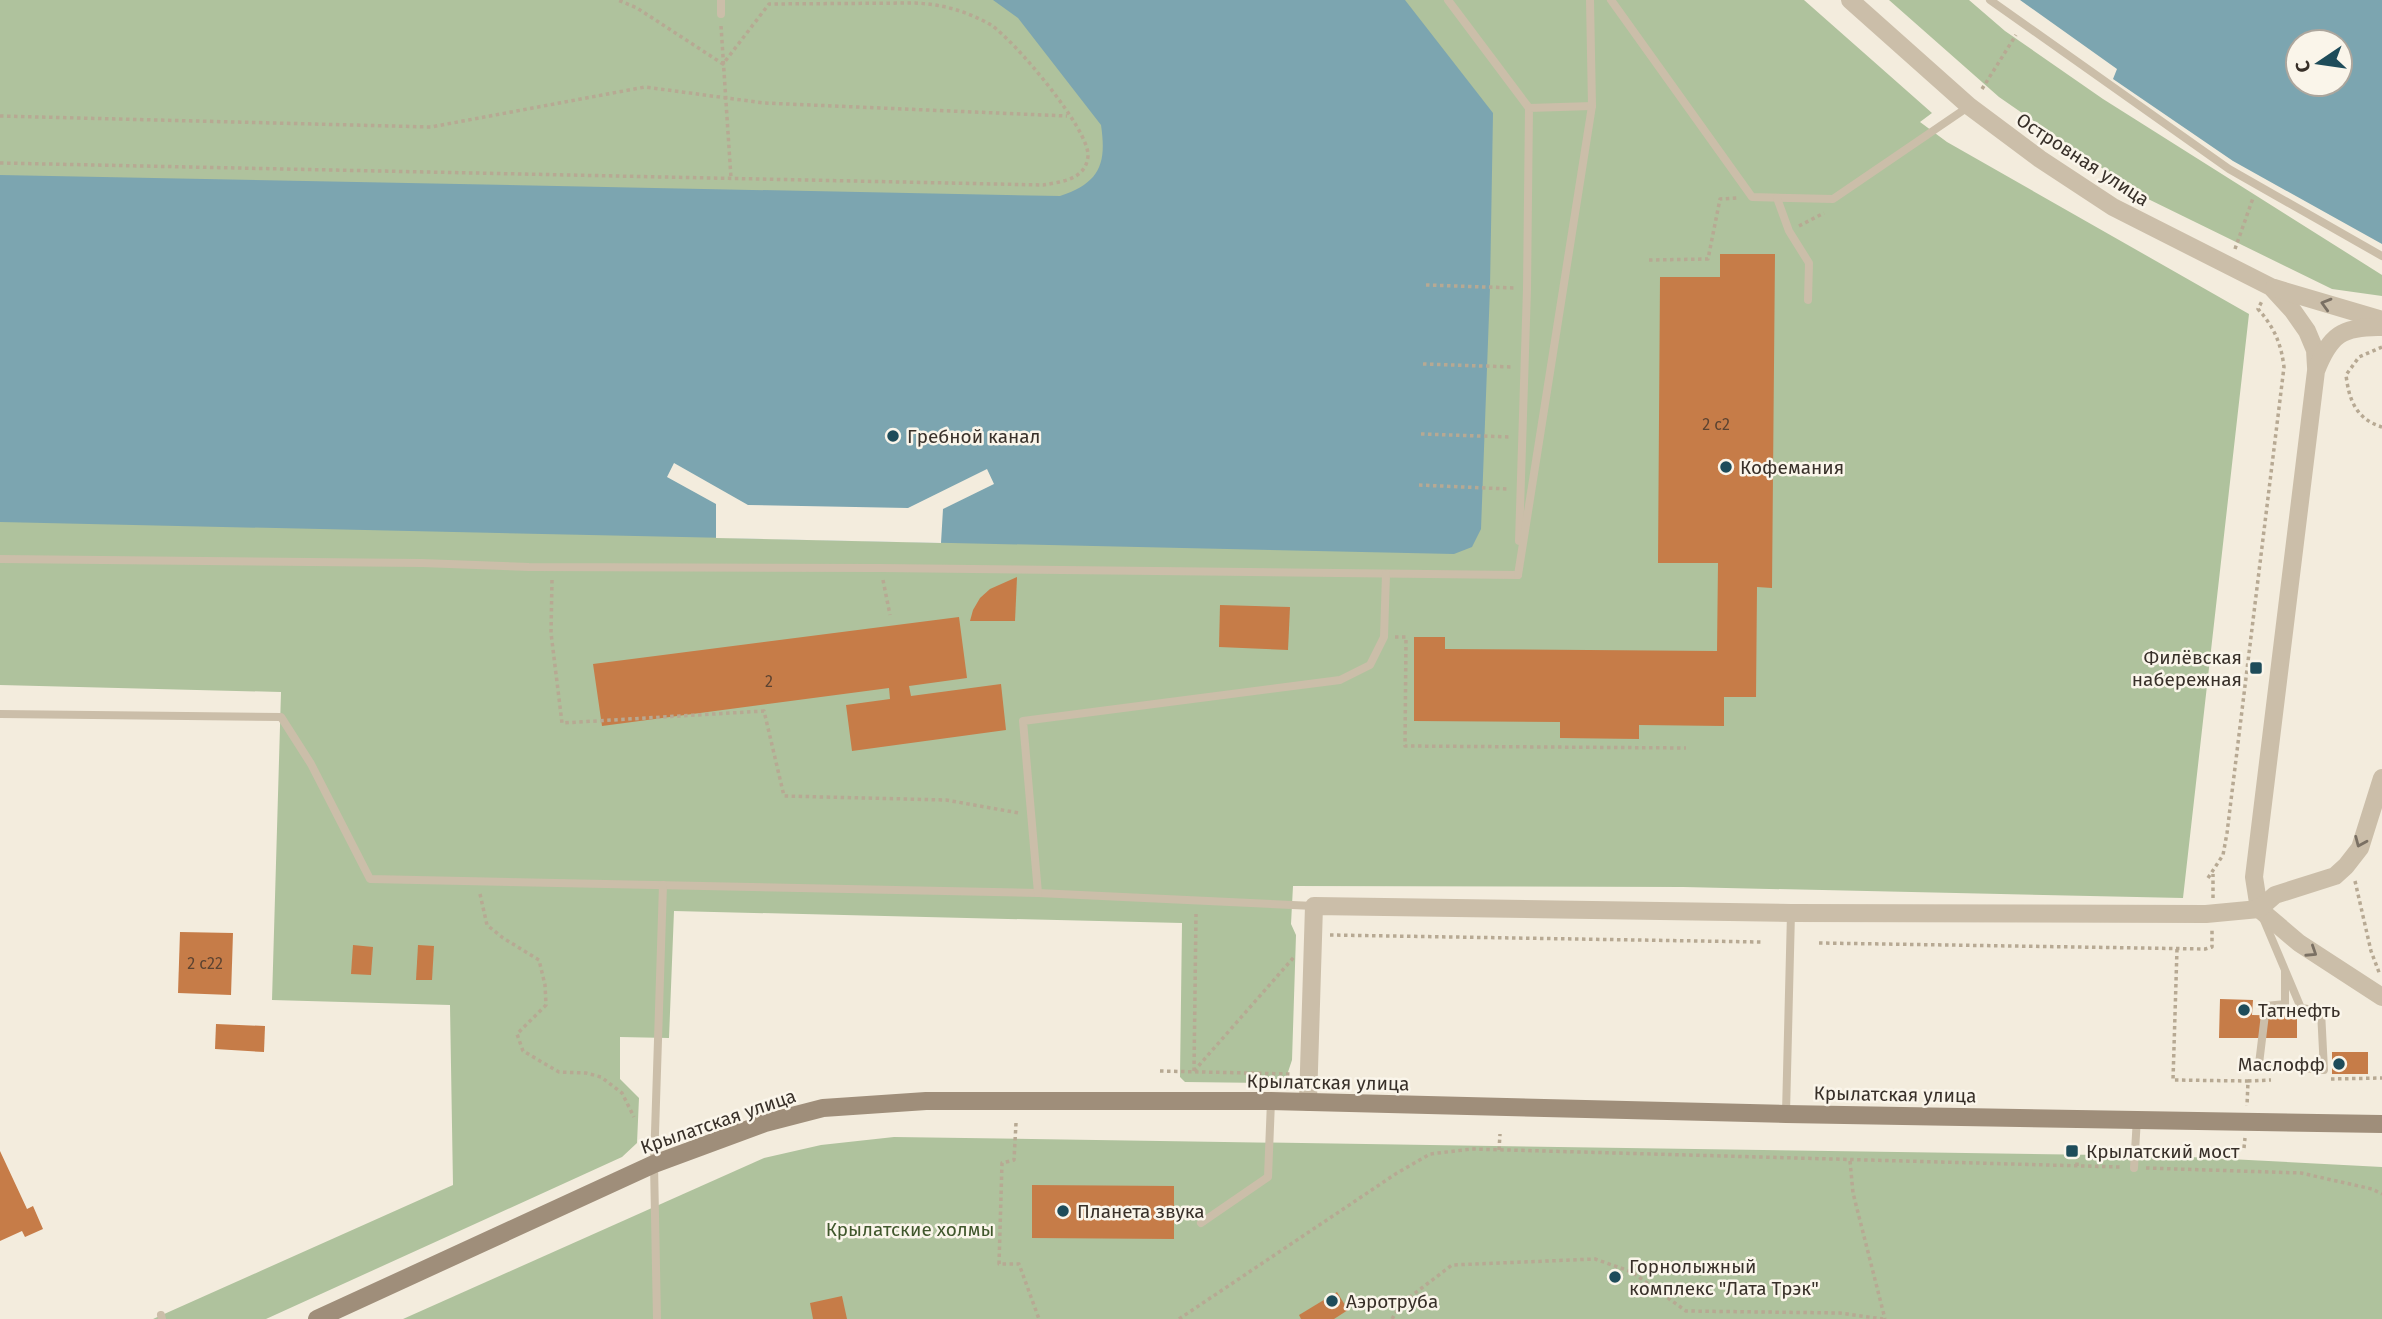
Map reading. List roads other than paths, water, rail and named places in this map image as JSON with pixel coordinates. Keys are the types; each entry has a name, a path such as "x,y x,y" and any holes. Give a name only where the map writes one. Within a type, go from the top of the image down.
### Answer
{"main road":[{"name":"Крылатская улица","path":"317,1319 654,1164 765,1123 822,1108 926,1101 1271,1101 1786,1114 2379,1123"}],"street":[{"name":"Островная улица","path":"1850,0 1969,106 2040,159 2113,207 2270,287 2293,311 2307,331 2315,350 2316,371"},
{"path":"2270,287 2382,320"},
{"path":"2382,327 2350,330 2335,336 2326,346 2316,371 2254,877 2259,909 2298,943 2382,997"},
{"path":"1308,1102 1314,906 1791,913 2206,914 2259,909 2276,895 2335,876 2346,866 2360,848 2382,778"}],"lane":[{"path":"721,0 721,14"},
{"path":"1448,0 1530,108 1518,575"},
{"path":"1518,575 1591,106 1590,0"},
{"path":"1611,0 1752,197 1833,199 1969,106"},
{"path":"1990,0 2229,169 2382,256"},
{"path":"1530,108 1591,106"},
{"path":"1777,198 1789,231 1809,263 1808,300"},
{"path":"0,559 553,567 1518,575"},
{"path":"1038,893 1024,722 1340,680 1370,665 1384,637 1386,574"},
{"path":"0,714 281,717 312,764 370,879 1038,893 1314,906"},
{"path":"657,1319 654,1164 663,885"},
{"path":"2259,909 2285,970 2301,1008 2321,1011 2324,1070 2259,1064 2266,1006 2285,1004 2285,970"},
{"path":"1786,1114 1791,913"},
{"path":"1201,1223 1268,1177 1271,1101"},
{"path":"2134,1168 2137,1118"}],"water":[{"name":"Гребной канал","path":"993,0 1405,0 1493,113 1481,529 1472,547 1454,554 0,522 0,175 1060,196 1084,185 1097,171 1103,151 1101,125 1018,18"},
{"path":"2020,0 2382,0 2382,244 2233,161 2113,79 2117,69"}],"place":[{"name":"Гребной канал","path":"893,436"},
{"name":"Кофемания","path":"1726,467"},
{"name":"Филёвская набережная","path":"2256,668"},
{"name":"Татнефть","path":"2244,1010"},
{"name":"Маслофф","path":"2339,1064"},
{"name":"Крылатский мост","path":"2072,1151"},
{"name":"Планета звука","path":"1063,1211"},
{"name":"Горнолыжный комплекс \"Лата Трэк\"","path":"1615,1277"},
{"name":"Аэротруба","path":"1332,1301"}],"park label":[{"name":"Крылатские холмы","path":"910,1229"}]}
